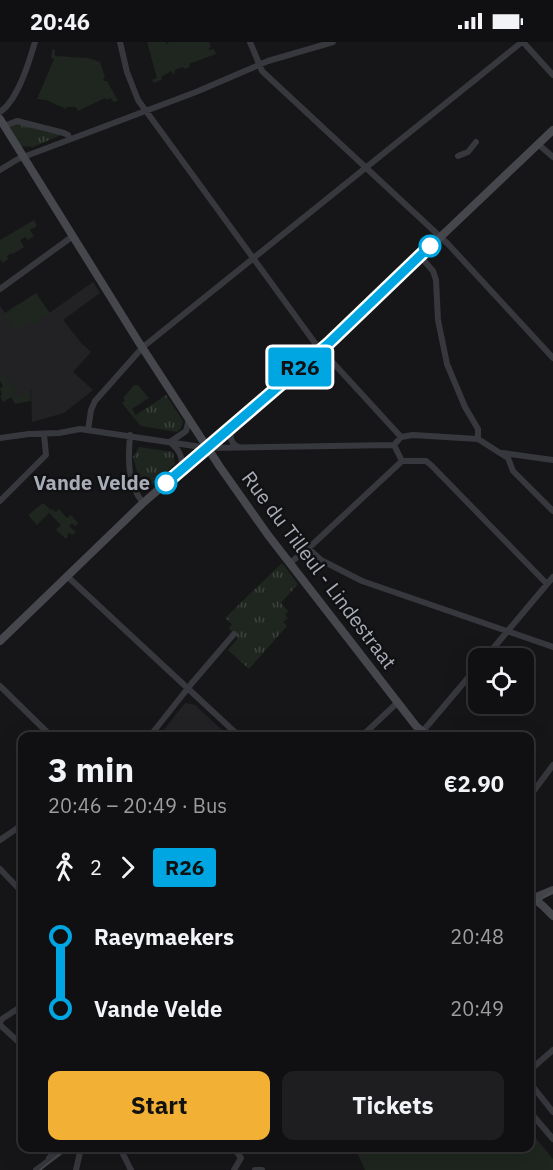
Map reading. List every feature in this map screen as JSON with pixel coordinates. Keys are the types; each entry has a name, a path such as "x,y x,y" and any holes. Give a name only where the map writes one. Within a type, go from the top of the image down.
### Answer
{"street":[{"path":"0,112 5,109 21,83 35,42"},
{"path":"120,42 127,72 138,100 320,350 401,437"},
{"path":"250,42 262,71 441,237 553,358"},
{"path":"0,170 24,157 146,111 260,64 333,42"},
{"path":"88,429 95,401 143,347 522,42 553,75"},
{"path":"2,122 17,121 68,135 70,139"},
{"name":"Rue du Tilleul - Lindestraat","path":"2,122 189,419 268,536 423,732"},
{"path":"0,641 143,503 320,350 553,130"},
{"path":"458,156 468,152 476,142"},
{"path":"538,144 553,157"},
{"path":"0,289 73,236"},
{"path":"420,256 433,271 436,280 438,320 447,364 465,407 478,429 478,438"},
{"path":"170,442 186,431 189,419"},
{"path":"231,428 231,440 235,446 240,447"},
{"path":"0,438 88,429 208,448 394,445 401,437 413,435 478,438 508,458 513,471 553,511"},
{"path":"0,501 46,454 44,434"},
{"path":"130,435 128,467 137,495 143,503"},
{"path":"170,442 179,450 181,470"},
{"path":"394,445 402,461"},
{"path":"498,452 553,460"},
{"path":"290,563 402,461 426,461 547,584"},
{"path":"308,548 321,560 362,581 553,647"},
{"path":"68,577 235,732"},
{"path":"494,648 553,577"},
{"path":"153,732 234,634"},
{"path":"427,732 468,679"},
{"path":"0,686 47,732"},
{"path":"366,732 398,702"},
{"path":"534,791 553,765"},
{"path":"0,840 18,828"},
{"path":"0,869 18,888"},
{"path":"534,898 553,890"},
{"path":"534,901 553,916"},
{"path":"18,1009 2,1019 0,1024 18,1041"},
{"path":"534,1067 553,1050"},
{"path":"534,1088 553,1112"},
{"path":"534,1117 553,1139"},
{"path":"38,1168 55,1152"},
{"path":"38,1168 60,1152"},
{"path":"76,1170 80,1152"},
{"path":"122,1152 131,1170"},
{"path":"234,1170 241,1158 237,1152"},
{"path":"255,1170 262,1170"}],"shaded area":[{"path":"93,282 100,293 63,320 91,352 73,372 93,390 64,413 32,422 31,390 14,401 0,381 0,306 5,313 18,304 45,316"},
{"path":"185,703 195,705 223,731 222,732 162,732"}],"green space":[{"path":"147,42 166,42 166,44 169,42 209,42 211,47 209,50 214,49 216,54 189,64 190,67 175,70 173,74 171,71 161,77 162,80 154,83 152,80 157,78"},
{"path":"52,49 55,50 55,56 88,58 100,62 105,77 104,81 107,81 118,101 113,102 111,98 106,100 105,98 78,111 76,107 66,109 46,100 37,99 54,59 51,58"},
{"path":"15,123 61,135 33,147 20,146 9,125"},
{"path":"34,220 37,226 30,230 34,236 28,240 25,237 20,240 24,247 7,256 8,259 3,263 0,259 0,240"},
{"path":"36,293 50,313 31,326 28,322 15,331 3,315"},
{"path":"0,373 3,373 12,387 19,388 12,393 16,398 30,389 31,401 15,404 11,397 3,402 0,396 2,395 0,388 3,386"},
{"path":"134,385 138,385 149,398 132,409 136,415 133,417 122,403 125,400 123,398"},
{"path":"166,395 183,421 181,428 177,432 141,426 133,417"},
{"path":"139,447 173,452 175,464 146,490 142,489 133,457"},
{"path":"43,503 56,512 59,509 67,518 71,515 78,523 75,526 72,523 69,526 76,532 73,535 68,533 66,539 56,530 61,525 49,513 37,525 28,515"},
{"path":"282,563 298,584 281,603 288,611 285,615 288,618 283,622 287,626 249,669 228,650 238,638 229,628 232,624 225,618"},
{"path":"534,1136 553,1159 553,1170 365,1170 357,1152 534,1152"}],"tram line":[{"path":"534,904 553,892"},
{"path":"40,1170 62,1152"}],"bus line":[{"name":"R26","path":"166,483 329,343 430,246"}],"place":[{"name":"Vande Velde","path":"166,483"}]}
